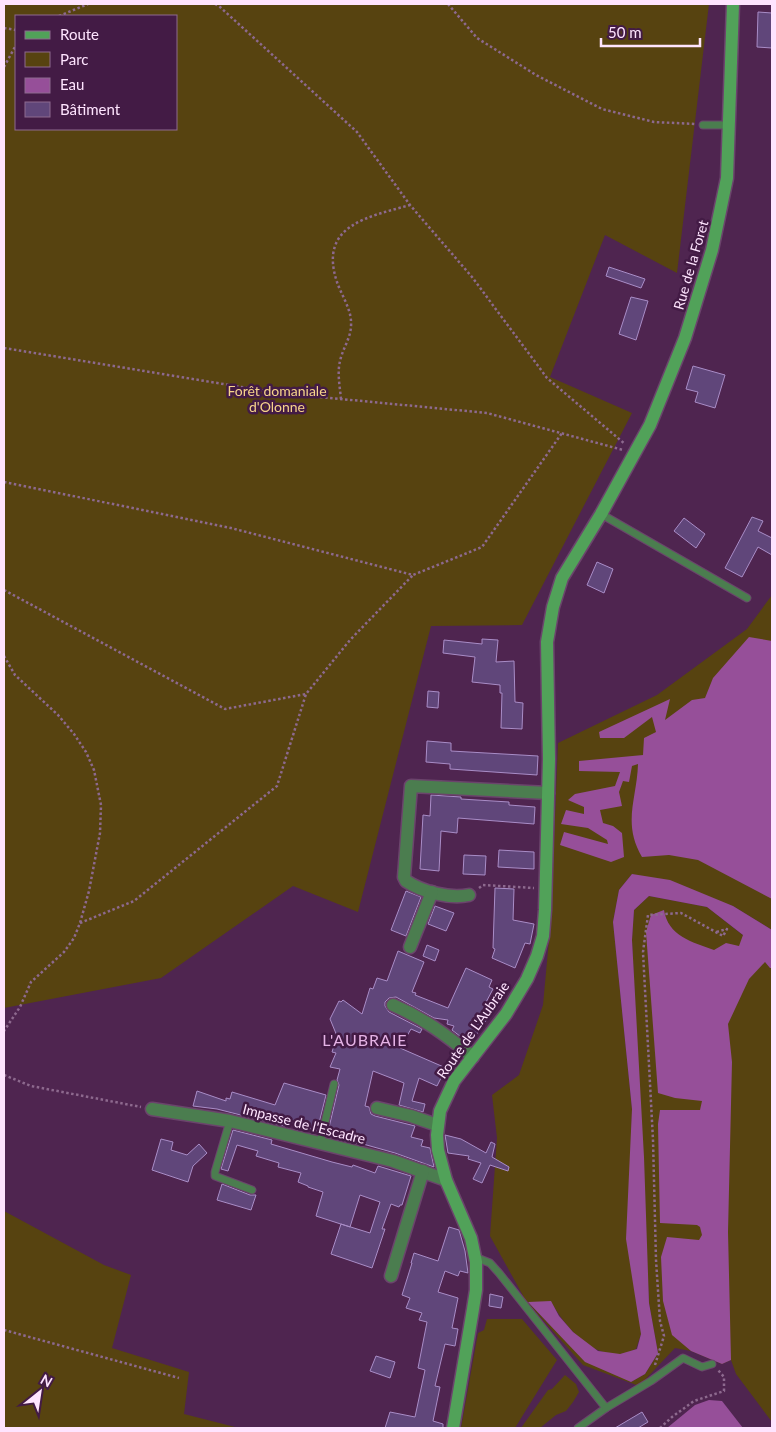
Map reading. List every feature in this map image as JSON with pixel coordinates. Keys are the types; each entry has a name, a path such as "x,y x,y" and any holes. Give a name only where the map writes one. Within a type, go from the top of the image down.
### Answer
{"street":[{"name":"Rue de la Foret","path":"601,514 650,425 685,338 712,250 727,178 733,4"},
{"name":"Route de L'Aubraie","path":"452,1428 476,1290 476,1262 471,1238 446,1180 438,1150 437,1125 446,1095 454,1081 514,1000 527,979 537,956 545,910 549,759 547,642 553,607 562,578 601,514"},
{"path":"469,895 448,897 410,883 404,877 411,786 548,793"},
{"path":"410,948 432,892"},
{"path":"393,1005 428,1022 473,1057"},
{"path":"378,1108 437,1125"},
{"name":"Impasse de l'Escadre","path":"152,1109 230,1121 393,1161 446,1180"},
{"path":"391,1276 423,1171"}],"lane":[{"path":"703,125 729,125"},
{"path":"601,514 747,598"},
{"path":"320,1143 334,1084"},
{"path":"230,1121 215,1176 252,1190"},
{"path":"475,1257 490,1263 499,1272 606,1408"},
{"path":"578,1428 683,1358 702,1367 712,1364"}],"path":[{"path":"61,15 88,4"},
{"path":"215,4 357,132 410,205 472,277 547,378 636,453"},
{"path":"448,4 477,38 536,75 602,109 654,122 703,125"},
{"path":"4,67 15,47"},
{"path":"341,400 339,363 351,333 351,319 336,280 332,257 335,243 346,230 364,218 410,205"},
{"path":"4,348 278,393 487,413 636,453"},
{"path":"80,923 134,901 277,786 306,694 350,640 413,575 482,546 562,433"},
{"path":"4,482 232,528 413,575"},
{"path":"4,590 224,709 306,694"},
{"path":"4,656 15,675 58,715 86,752 94,770 101,804 100,833 89,891 74,938 64,952 31,982 20,1007 4,1031"},
{"path":"469,895 483,885 538,889"},
{"path":"651,1381 664,1336 660,1321 656,1260 653,1140 642,952 648,915 681,914 716,932"},
{"path":"4,1075 31,1086 152,1109"},
{"path":"4,1330 178,1378"},
{"path":"660,1428 694,1401 724,1391 724,1376 712,1364"}],"green space":[{"name":"Forêt domaniale d'Olonne","path":"4,4 709,4 677,273 605,235 550,377 632,413 522,625 431,626 358,912 293,886 161,978 4,1008"},
{"path":"772,595 772,930 733,906 632,874 619,890 613,922 632,1109 631,1156 641,1334 636,1349 621,1354 599,1351 571,1330 551,1302 529,1303 549,1324 631,1382 645,1374 658,1353 649,1303 632,940 634,910 649,896 707,907 749,940 770,968 772,968 772,1422 736,1374 731,1360 722,1364 691,1351 675,1348 639,1386 583,1365 526,1301 490,1236 497,1138 492,1095 519,1075 543,1005 551,918 558,743 657,695 747,629"},
{"path":"4,1211 104,1265 131,1275 112,1348 189,1372 184,1414 239,1428 4,1428"},
{"path":"487,1319 522,1319 557,1360 515,1428 461,1428 478,1333 484,1330"},
{"path":"565,1375 576,1384 579,1392 566,1411 556,1415 540,1428 521,1428 548,1390 552,1389"}],"water":[{"path":"749,637 772,641 772,899 698,860 669,855 642,857 636,845 632,822 638,764 632,766 629,782 623,781 619,792 622,806 600,810 603,823 613,826 622,833 624,857 611,862 560,845 564,832 608,844 607,840 588,828 561,824 566,810 584,814 584,807 568,800 575,794 615,786 620,772 579,771 579,761 643,755 644,738 656,732 652,717 624,738 600,738 599,732 670,699 665,720 692,700 705,698 713,678"},
{"path":"632,874 670,880 733,906 772,930 772,968 765,962 749,979 728,1024 732,1062 728,1232 731,1360 722,1364 691,1351 672,1335 663,1301 661,1257 667,1237 699,1240 702,1235 700,1227 697,1225 660,1223 658,1124 660,1110 700,1110 702,1101 675,1098 658,1093 646,932 651,915 664,910 670,926 682,937 714,950 726,943 739,946 743,935 707,907 649,896 634,910 632,940 644,1157 649,1303 658,1353 645,1374 631,1382 585,1362 528,1302 551,1301 559,1316 573,1332 598,1351 620,1354 637,1349 641,1334 626,1239 632,1109 613,922 619,890"},
{"path":"709,1400 722,1401 743,1428 667,1428 695,1405"}],"building":[{"path":"758,12 772,13 772,48 757,47"},
{"path":"609,267 645,279 641,288 606,276"},
{"path":"631,297 648,301 636,340 619,334"},
{"path":"693,366 725,375 715,408 695,402 698,392 686,389"},
{"path":"752,517 763,521 758,531 772,538 772,555 758,547 742,577 725,568"},
{"path":"684,518 705,534 696,548 674,531"},
{"path":"597,562 613,569 604,593 587,585"},
{"path":"482,639 498,640 496,662 514,661 515,702 523,703 522,729 501,728 502,693 500,693 500,685 472,682 475,657 443,653 444,640 482,644"},
{"path":"428,691 439,692 438,708 427,707"},
{"path":"427,741 451,743 451,751 538,756 537,775 450,769 450,764 426,762"},
{"path":"431,795 509,802 509,805 535,807 534,824 458,818 457,833 441,831 439,871 420,869 423,815 430,816"},
{"path":"499,850 534,852 534,869 498,867"},
{"path":"464,855 486,856 485,875 463,874"},
{"path":"495,888 514,889 513,920 534,924 530,944 525,943 515,968 492,958 495,949 493,948"},
{"path":"406,891 421,897 406,936 391,930"},
{"path":"435,906 454,913 446,931 428,924"},
{"path":"427,945 439,950 435,961 423,956"},
{"path":"398,951 424,962 412,992 416,993 415,995 448,1008 466,968 492,980 489,987 493,989 484,1006 493,1010 476,1035 471,1032 465,1040 452,1030 454,1026 447,1024 448,1020 434,1018 396,997 389,998 385,1002 389,1012 422,1029 420,1033 411,1029 400,1048 446,1068 437,1086 419,1078 412,1101 425,1104 423,1112 399,1105 404,1083 373,1071 365,1106 369,1107 371,1114 375,1116 415,1126 411,1137 423,1140 421,1146 430,1148 434,1167 395,1153 327,1136 339,1085 337,1080 340,1069 330,1067 336,1053 332,1052 337,1036 330,1019 339,1001 343,1000 362,1014 370,988 373,989 377,978 387,981"},
{"path":"284,1083 326,1095 317,1131 290,1122 288,1127 217,1109 193,1106 197,1091 226,1101 226,1098 230,1099 232,1092 275,1105"},
{"path":"233,1130 272,1140 271,1144 332,1162 352,1167 353,1165 375,1173 378,1166 411,1176 402,1205 399,1207 391,1204 382,1229 385,1229 372,1268 331,1254 341,1224 316,1216 323,1192 298,1182 301,1173 278,1167 279,1163 256,1156 258,1151 237,1145 228,1171 221,1169","holes":["360,1195 380,1202 370,1233 350,1227"]},
{"path":"445,1135 461,1139 486,1153 491,1142 495,1144 492,1157 509,1167 508,1171 490,1165 482,1183 473,1179 481,1163 468,1159 469,1156 448,1153"},
{"path":"161,1139 173,1142 171,1150 187,1155 199,1144 207,1153 193,1166 188,1182 152,1170"},
{"path":"222,1184 250,1195 256,1195 251,1210 217,1200"},
{"path":"449,1227 459,1230 465,1251 468,1273 460,1271 458,1276 445,1271 438,1292 458,1298 452,1328 458,1329 455,1346 445,1344 435,1386 440,1387 433,1421 443,1424 443,1428 385,1428 390,1412 415,1417 425,1370 418,1368 427,1322 419,1320 422,1313 406,1308 410,1298 402,1295 414,1253 438,1261"},
{"path":"490,1294 503,1297 501,1308 489,1306"},
{"path":"376,1356 395,1362 390,1378 370,1371"},
{"path":"642,1412 648,1422 638,1428 615,1428"}],"district":[{"name":"L'AUBRAIE","path":"365,1040"}]}
